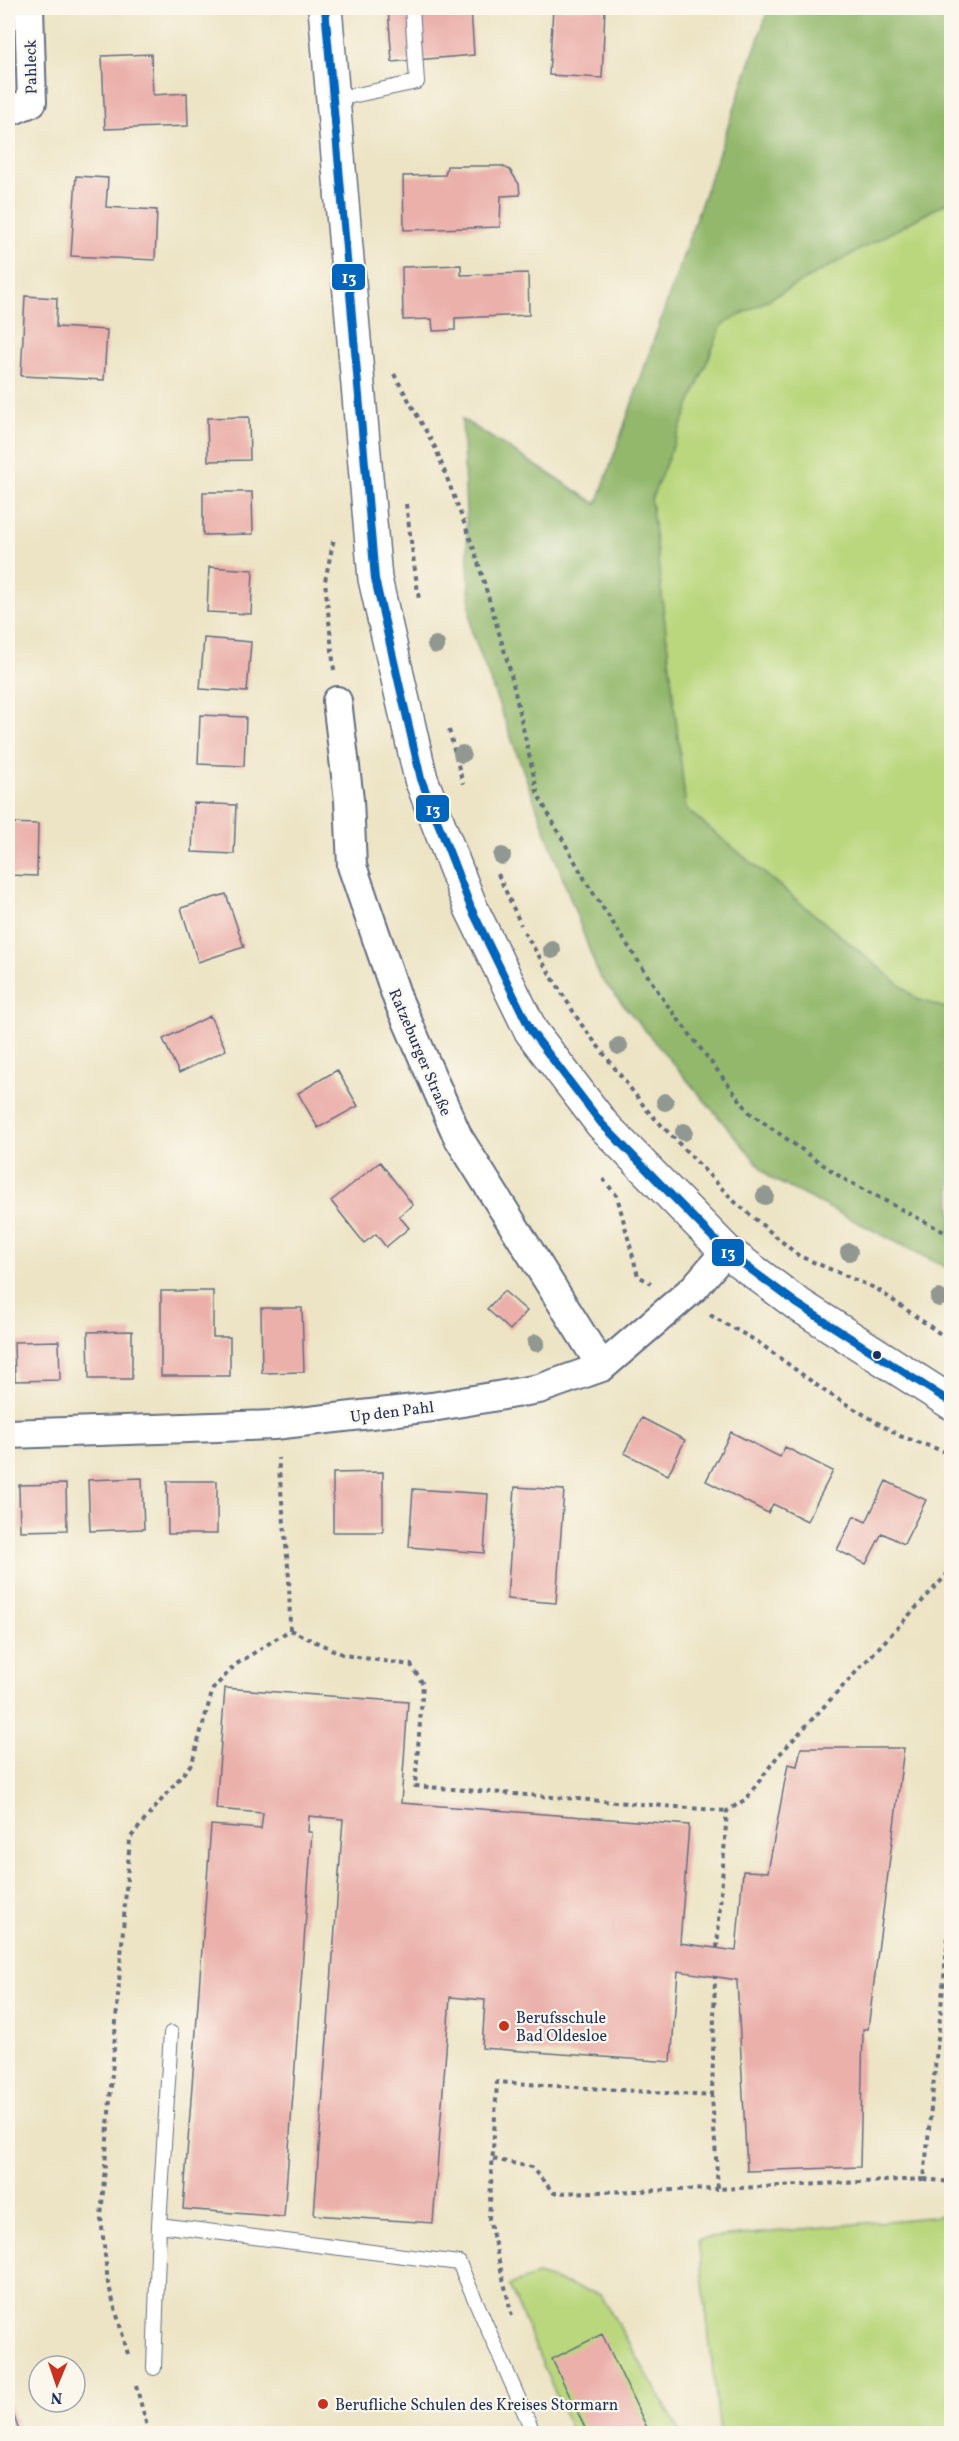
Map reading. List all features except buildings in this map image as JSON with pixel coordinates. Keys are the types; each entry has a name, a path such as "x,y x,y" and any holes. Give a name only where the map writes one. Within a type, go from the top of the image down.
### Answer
{"main road":[{"path":"325,8 375,579 421,779 471,908 531,1031 602,1124 726,1251 796,1303 951,1403"}],"street":[{"name":"Pahleck","path":"8,112 32,102 29,8"},
{"name":"Ratzeburger Straße","path":"337,701 348,800 352,866 398,1000 458,1137 603,1367"},
{"name":"Up den Pahl","path":"8,1434 274,1425 432,1407 539,1389 603,1367 681,1299 726,1251"}],"lane":[{"path":"333,100 417,82 412,8"},
{"path":"154,2368 159,2225 171,2033"},
{"path":"159,2225 459,2263 534,2433"}],"path":[{"path":"390,376 389,365 436,449 475,552 507,660 538,795 588,885 665,1002 750,1113 842,1178 951,1236"},
{"path":"405,494 420,612"},
{"path":"336,529 325,581 337,701"},
{"path":"447,725 465,792"},
{"path":"495,868 525,932 581,1024 647,1110 719,1186 799,1256 877,1289 951,1342"},
{"path":"597,1170 616,1196 638,1276 758,1342 826,1392 900,1436 951,1454"},
{"path":"274,1425 289,1577 290,1630"},
{"path":"290,1630 344,1655 411,1665 423,1684 415,1786 727,1811 746,1799 777,1757 951,1569"},
{"path":"129,2358 108,2283 101,2218 130,1838 192,1763 213,1689 235,1665 290,1630"},
{"path":"717,1948 727,1811"},
{"path":"924,2179 951,1897"},
{"path":"715,1976 712,2096 718,2189"},
{"path":"514,2325 489,2219 497,2082 712,2096"},
{"path":"493,2159 531,2167 554,2193 718,2189 924,2179 951,2182"},
{"path":"135,2379 148,2433"}],"green space":[{"path":"769,8 951,8 951,200 722,325 651,500 686,809 917,999 951,1010 951,1270 770,1178 599,976 471,629 462,419 597,504"},
{"path":"951,200 951,1010 917,999 686,809 651,500 722,324"},
{"path":"951,2215 951,2433 720,2433 698,2239"},
{"path":"537,2275 601,2295 681,2433 572,2433 509,2285"}],"transit line":[{"name":"13","path":"325,8 375,579 421,779 471,908 531,1031 602,1124 726,1251 796,1303 952,1403"}],"place":[{"name":"Berufsschule Bad Oldesloe","path":"504,2026"},
{"name":"Berufliche Schulen des Kreises Stormarn","path":"323,2404"}]}
